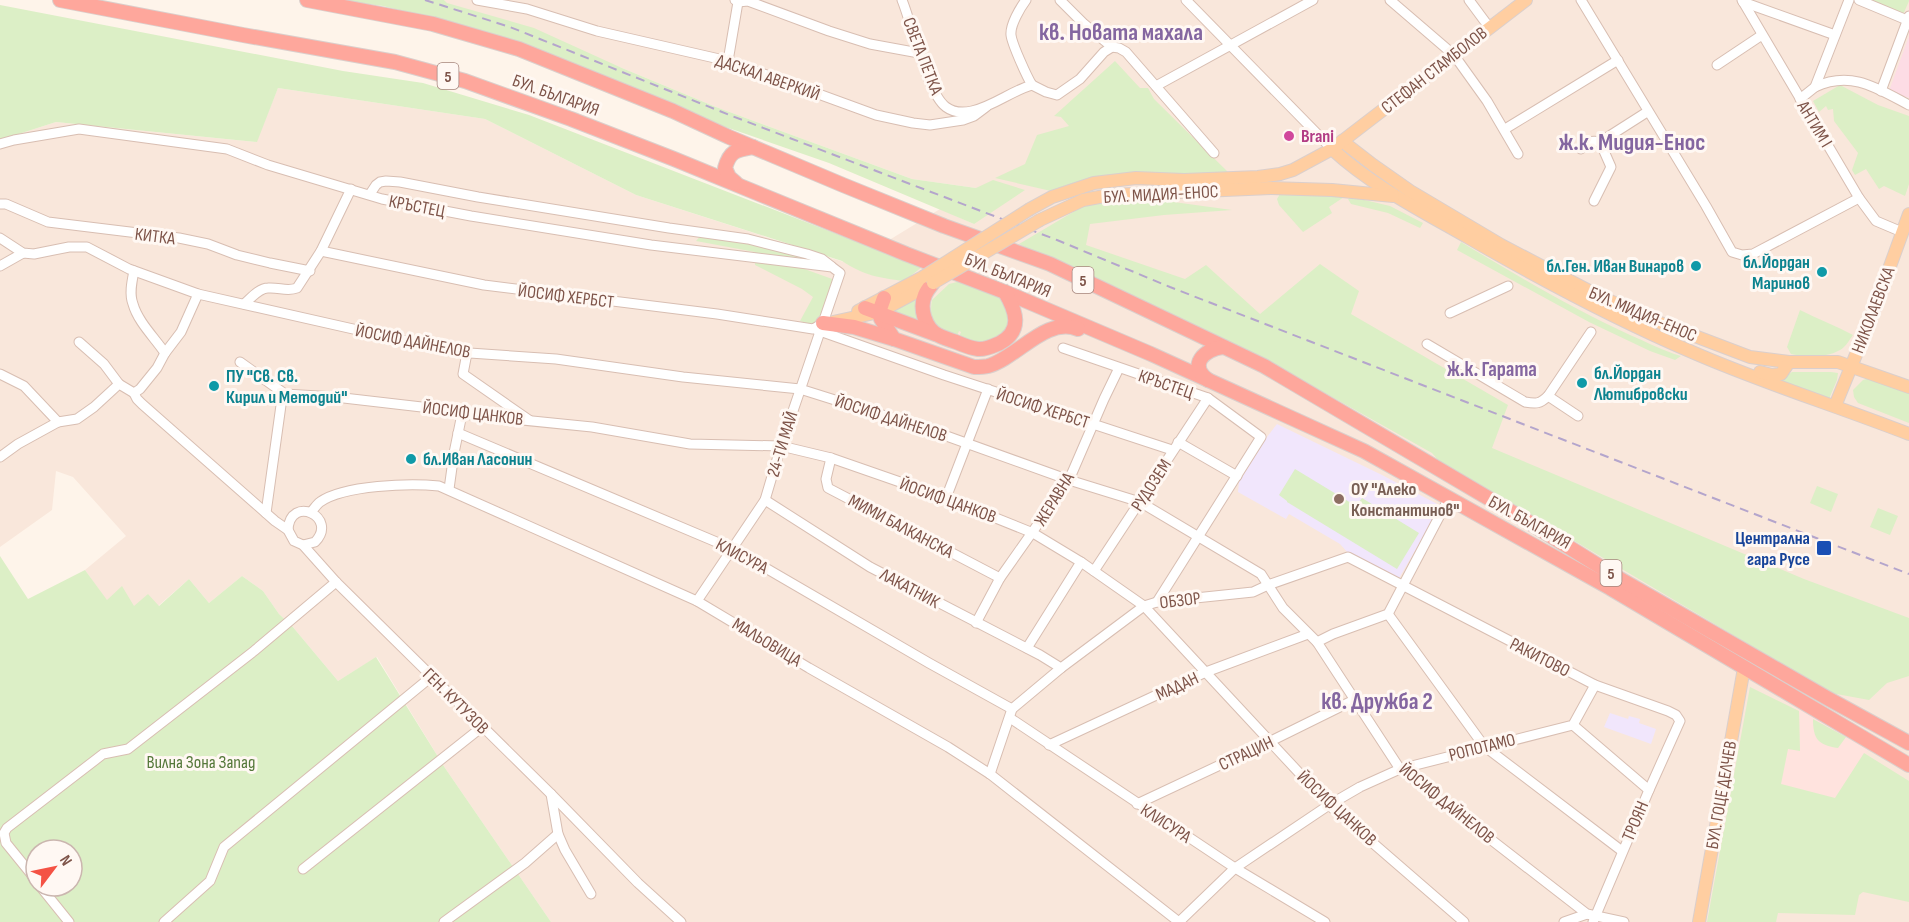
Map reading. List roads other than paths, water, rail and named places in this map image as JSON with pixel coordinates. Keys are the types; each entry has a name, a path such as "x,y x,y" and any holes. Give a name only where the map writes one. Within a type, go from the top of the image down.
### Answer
{"highway":[{"name":"БУЛ. БЪЛГАРИЯ","path":"60,0 396,62 465,81 697,168 906,254 1005,291 1365,451 1610,588 1909,765"},
{"path":"124,0 127,8 143,15"},
{"name":"БУЛ. БЪЛГАРИЯ","path":"307,0 432,24 519,49 673,111 729,137 924,218 1050,264 1263,366 1522,518 1620,579 1909,743"},
{"path":"697,168 718,162 726,155 729,148 729,137"},
{"path":"739,186 729,177 725,168 727,159 738,149 753,147"},
{"path":"928,280 923,301 925,320 937,335 946,338"},
{"path":"865,308 980,350 1006,339 1014,330 1013,305 1005,291"},
{"path":"884,298 879,312 894,339"},
{"path":"819,328 854,327 974,367 988,366 1041,335 1059,327 1071,326 1120,346 1151,354"},
{"path":"1181,368 1196,358 1200,349 1196,334"},
{"path":"1209,381 1200,372 1198,367 1200,360 1207,351 1223,347"}],"main road":[{"name":"СТЕФАН СТАМБОЛОВ","path":"1342,141 1526,0"},
{"name":"БУЛ. МИДИЯ-ЕНОС","path":"819,328 879,312 1030,209 1052,198 1094,183 1136,178 1185,180 1280,174 1305,165 1342,141 1410,191 1501,245 1595,294 1668,326 1739,354 1761,360 1838,362 1909,387"},
{"name":"БУЛ. МИДИЯ-ЕНОС","path":"1332,149 1396,196 1536,277 1610,316 1721,364 1909,434"},
{"name":"БУЛ. МИДИЯ-ЕНОС","path":"819,328 928,280 1040,220 1083,200 1110,195 1271,188 1332,190 1396,196"},
{"name":"НИКОЛАЕВСКА","path":"1835,406 1909,214"},
{"path":"1861,342 1861,354 1864,361 1875,374"},
{"path":"1721,364 1772,375 1781,374 1789,362"},
{"path":"1863,416 1853,407 1848,389 1855,378 1860,375 1875,374"},
{"name":"БУЛ. ГОЦЕ ДЕЛЧЕВ","path":"1699,922 1744,668"}],"street":[{"name":"ДАСКАЛ АВЕРКИЙ","path":"477,0 527,9 597,31 728,61 876,115 913,123 930,125 963,120 975,116 986,107"},
{"path":"527,9 534,0"},
{"name":"СВЕТА ПЕТКА","path":"902,0 919,53 937,98 945,107 961,112 986,107 1032,85"},
{"path":"1026,0 1016,15 1011,35 1027,78 1032,85 1057,95 1080,79 1104,52 1112,47"},
{"name":"БУЛ. МИДИЯ-ЕНОС","path":"1186,0 1332,149"},
{"path":"1156,86 1313,0"},
{"path":"1390,0 1454,55 1505,129 1518,154"},
{"path":"1469,0 1489,27"},
{"path":"1581,0 1732,252 1742,255 1752,254 1859,198"},
{"path":"1815,87 1849,0"},
{"path":"1858,0 1908,18 1881,91"},
{"path":"728,61 737,1 748,1 870,44 919,53"},
{"path":"1063,1 1083,23 1112,47 1125,52 1214,153"},
{"path":"1742,1 1835,35"},
{"name":"АНТИМ I","path":"1742,1 1859,198 1876,221 1902,232"},
{"path":"1717,65 1762,35"},
{"path":"1505,129 1618,60"},
{"path":"1820,75 1830,80 1864,82 1909,105"},
{"path":"1800,99 1815,87 1830,80"},
{"path":"1600,142 1647,112"},
{"name":"КРЪСТЕЦ","path":"0,144 79,129 227,149 268,165 382,199 651,245 836,270"},
{"path":"1581,148 1587,142 1594,140 1600,142 1611,167 1594,201"},
{"path":"370,194 380,182 400,182 478,197 748,239 822,259 836,270"},
{"path":"244,304 269,287 285,291 297,288 321,251 351,189"},
{"name":"КИТКА","path":"0,204 6,204 48,222 179,238 208,244 237,255 310,271"},
{"path":"0,238 23,253 0,266"},
{"name":"ЙОСИФ ДАЙНЕЛОВ","path":"23,253 34,254 79,246 95,250 134,271 198,294 368,333 468,353 556,359 683,377 800,388 1140,502 1261,574 1278,601 1317,642 1400,769 1592,917 1624,922"},
{"name":"ЙОСИФ ХЕРБСТ","path":"321,251 484,285 819,328 944,375 1172,450"},
{"name":"24-ТИ МАЙ","path":"697,601 765,500 836,270"},
{"path":"134,271 131,287 133,304 151,335 165,352"},
{"path":"1450,313 1508,286"},
{"path":"134,393 157,368 165,352 181,332 198,294"},
{"path":"1427,344 1525,402 1534,404 1544,400 1591,332"},
{"path":"0,457 18,444 58,422 77,419 119,384 104,364 79,342"},
{"name":"КРЪСТЕЦ","path":"1063,348 1208,398 1261,437 1237,476"},
{"path":"468,353 463,374 529,420"},
{"path":"240,362 285,394 282,398 266,513"},
{"name":"ЖЕРАВНА","path":"976,623 1000,578 1069,480 1119,368"},
{"path":"0,374 24,386 58,422"},
{"name":"ГЕН. КУТУЗОВ","path":"119,384 134,393 142,404 288,530 294,541 303,545 336,582 431,677 638,883 681,922"},
{"path":"946,498 988,389"},
{"name":"ЙОСИФ ЦАНКОВ","path":"285,394 335,397 439,409 462,414 529,420 690,444 781,446 831,459 946,498 1033,532 1144,606 1329,805 1464,922"},
{"name":"РУДОЗЕМ","path":"1094,571 1208,398"},
{"path":"1544,400 1578,416"},
{"path":"449,489 462,414"},
{"name":"КЛИСУРА","path":"458,433 733,549 1011,713 1049,745 1137,804 1234,868 1325,922"},
{"path":"1157,602 1237,476 1178,442"},
{"name":"МИМИ БАЛКАНСКА","path":"831,459 826,479 828,488 1000,578"},
{"name":"МАЛЬОВИЦА","path":"311,512 320,502 335,495 356,491 401,485 424,485 449,489 697,601 948,747 990,774 1179,922"},
{"path":"1317,642 1388,614 1401,585 1449,498"},
{"name":"ЛАКАТНИК","path":"765,500 870,567 1027,648 1060,668"},
{"path":"288,530 291,517 297,513 311,512 320,520 321,532 315,542 303,545"},
{"name":"ОБЗОР","path":"990,774 1011,713 1060,668 1144,606 1157,602 1253,592 1348,557 1401,585"},
{"path":"1027,648 1081,562"},
{"path":"24,865 6,843 4,833 7,828 103,754 128,749 254,651 336,582"},
{"name":"РАКИТОВО","path":"1401,585 1595,685 1676,715 1680,721"},
{"path":"1388,614 1484,746 1622,851"},
{"name":"МАДАН","path":"1049,745 1206,672 1308,634"},
{"path":"164,922 210,881 224,847 431,677"},
{"path":"1595,685 1573,724 1649,789"},
{"name":"СТРАЦИН","path":"1137,804 1354,700"},
{"name":"ТРОЯН","path":"1592,917 1680,721"},
{"name":"РОПОТАМО","path":"1179,922 1234,868 1360,787 1400,769 1573,724"},
{"path":"303,869 482,727"},
{"path":"551,794 558,834 564,850 591,894"},
{"path":"444,922 525,863 558,834"},
{"path":"50,898 69,922"},
{"path":"1563,922 1592,917"}],"railway":[{"path":"425,0 510,27 732,116 1057,240 1170,287 1909,574"}],"place":[{"name":"Brani","path":"1289,136"},
{"name":"бл.Ген. Иван Винаров","path":"1696,266"},
{"name":"бл.Йордан Маринов","path":"1822,272"},
{"name":"бл.Йордан Лютибровски","path":"1582,383"},
{"name":"ПУ \"Св. Св. Кирил и Методий\"","path":"214,386"},
{"name":"бл.Иван Ласонин","path":"411,459"},
{"name":"ОУ \"Алеко Константинов\"","path":"1339,499"},
{"name":"Централна гара Русе","path":"1824,548"}],"district":[{"name":"кв. Новата махала","path":"1121,32"},
{"name":"ж.к. Мидия-Енос","path":"1632,142"},
{"name":"ж.к. Гарата","path":"1492,369"},
{"name":"кв. Дружба 2","path":"1377,701"}],"park label":[{"name":"Вилна Зона Запад","path":"201,762"}]}
